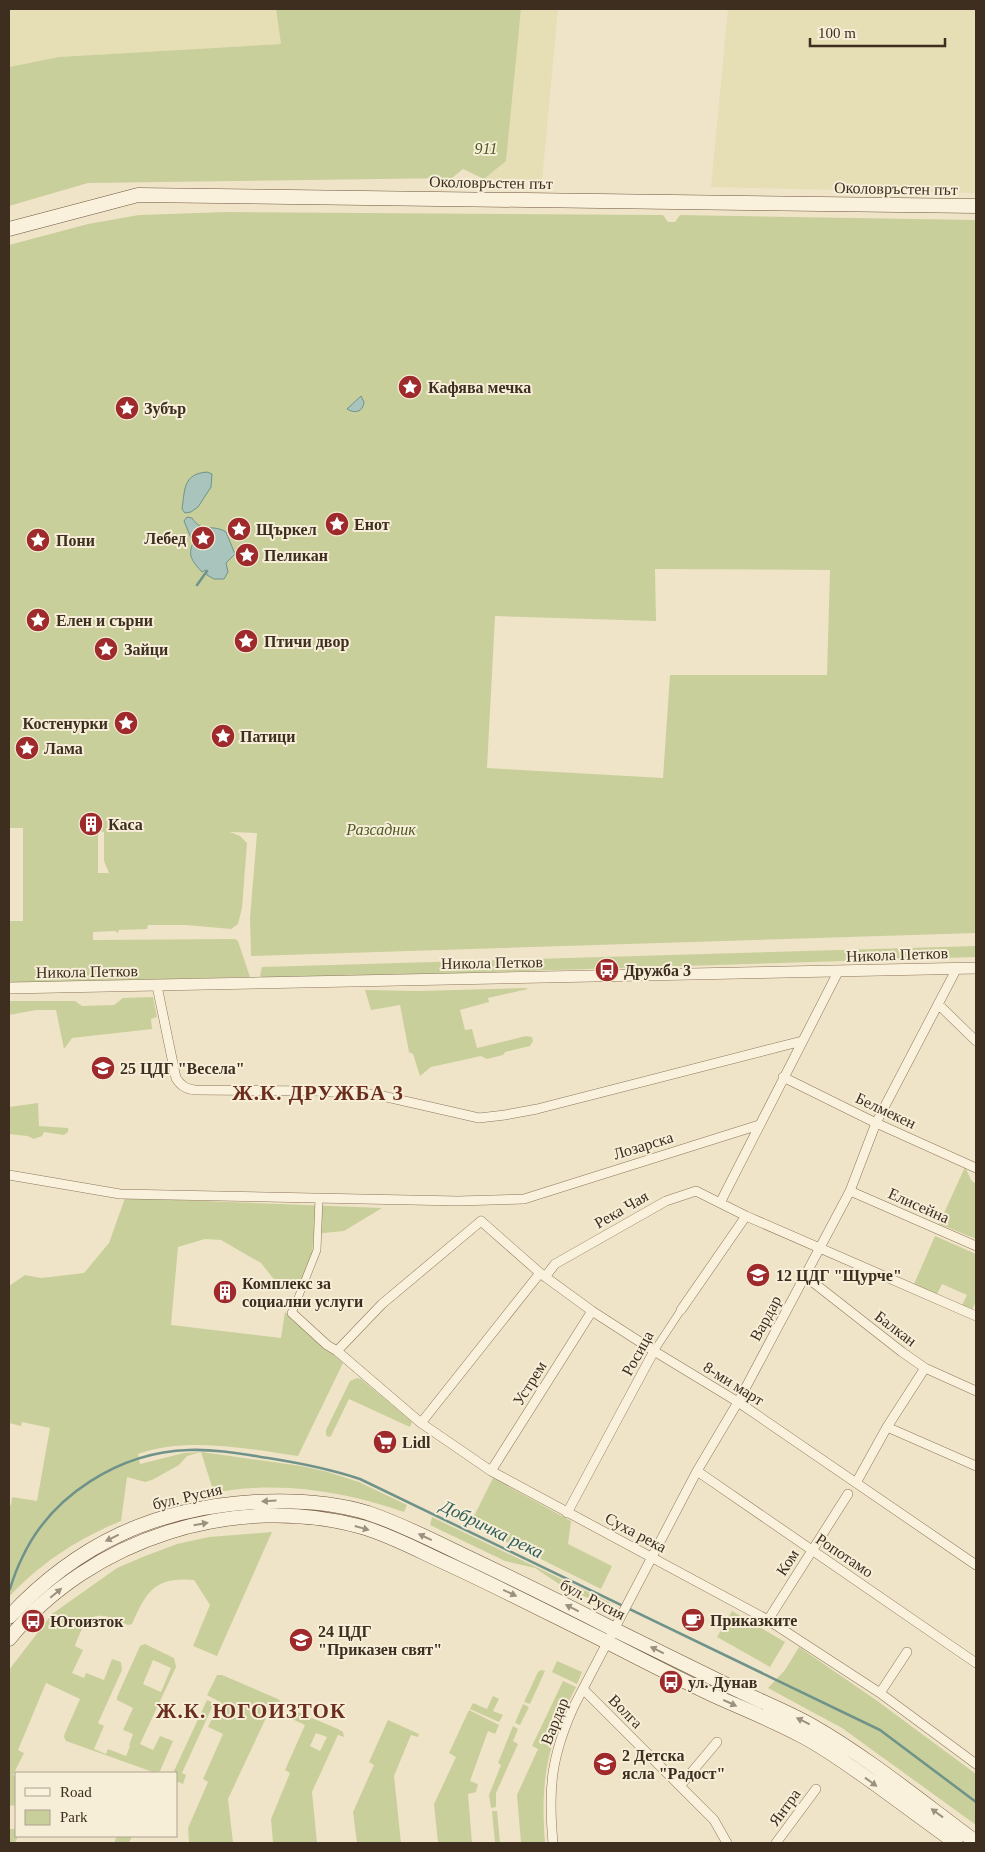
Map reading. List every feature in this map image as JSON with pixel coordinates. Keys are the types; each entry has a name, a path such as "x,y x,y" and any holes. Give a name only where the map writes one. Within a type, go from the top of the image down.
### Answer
{"main road":[{"name":"Околовръстен път","path":"9,229 138,195 976,206"},
{"name":"бул. Русия","path":"9,1617 26,1599 63,1567 101,1543 134,1527 181,1512 228,1504 278,1501 323,1504 366,1513 399,1524 526,1585 618,1624 809,1724 860,1757 976,1842"},
{"name":"бул. Русия","path":"9,1639 36,1609 72,1579 109,1556 140,1541 184,1527 230,1519 278,1516 329,1521 362,1527 394,1538 520,1598 712,1695 803,1736 852,1768 956,1843"}],"street":[{"name":"Вардар","path":"553,1843 551,1793 553,1765 562,1735 583,1689 697,1471 738,1402 820,1249 850,1191 876,1123 957,968"},
{"name":"Никола Петков","path":"9,988 976,968"},
{"path":"838,972 720,1203 820,1249 976,1316"},
{"path":"157,986 176,1078 180,1085 186,1088 195,1090 315,1091 378,1095 479,1118 536,1109 802,1041"},
{"path":"938,1004 976,1041"},
{"name":"Белмекен","path":"783,1077 876,1123 976,1168"},
{"name":"Лозарска","path":"9,1175 120,1194 468,1201 524,1199 537,1193 759,1125"},
{"name":"Река Чая","path":"421,1422 543,1275 555,1264 666,1200 696,1191 720,1203"},
{"name":"Елисейна","path":"850,1191 976,1246"},
{"path":"292,1313 317,1250 319,1198"},
{"name":"Росица","path":"567,1513 654,1351 680,1310 746,1216"},
{"name":"8-ми март","path":"337,1351 382,1304 481,1221 543,1275 592,1310 654,1351 738,1402 976,1565"},
{"name":"Балкан","path":"804,1276 925,1368 976,1391"},
{"name":"Устрем","path":"491,1471 592,1310"},
{"name":"Суха река","path":"292,1313 327,1345 337,1351 421,1422 491,1471 768,1620 880,1693 976,1764"},
{"path":"856,1483 887,1427 925,1368"},
{"path":"887,1427 976,1466"},
{"name":"Ропотамо","path":"697,1471 976,1663"},
{"name":"Ком","path":"768,1620 848,1494"},
{"path":"880,1693 907,1652"},
{"name":"Волга","path":"583,1689 714,1820 728,1843"},
{"path":"680,1786 717,1742"},
{"name":"Янтра","path":"776,1843 816,1789"}],"shaded area":[{"path":"9,9 276,9 281,44 59,57 9,67"},
{"path":"521,9 558,9 542,181 484,179 506,161"},
{"path":"728,9 976,9 976,193 711,187"}],"green space":[{"name":"911","path":"276,9 521,9 506,161 484,179 463,169 452,178 88,183 9,206 9,67 59,57 281,44"},
{"name":"Разсадник","path":"226,212 663,215 668,222 675,222 680,215 976,220 976,933 251,956 250,918 257,833 230,832 240,836 247,843 242,908 238,924 231,929 186,925 148,925 147,929 119,930 118,933 115,931 93,932 93,940 235,939 238,941 250,977 9,983 9,921 23,921 23,828 9,828 9,245 88,224 139,215","holes":["655,569 830,570 827,675 670,675 663,778 487,768 495,616 656,621","98,831 104,832 104,861 109,873 98,873"]},
{"path":"976,946 976,957 264,979 260,976 262,967"},
{"path":"528,989 488,998 489,1002 460,1010 465,1030 472,1029 477,1048 526,1036 532,1037 533,1041 530,1046 487,1059 481,1056 431,1067 420,1076 413,1054 409,1052 400,1005 371,1010 365,990 419,991"},
{"path":"153,997 157,1017 151,1019 152,1029 72,1038 64,1049 56,1010 36,1010 9,1015 9,1001 75,1001 82,1006 114,1005 123,998"},
{"path":"38,1103 39,1126 68,1128 68,1132 64,1135 44,1132 42,1136 34,1139 27,1136 9,1134 9,1107"},
{"path":"965,1167 971,1180 976,1184 976,1239 939,1224"},
{"path":"125,1198 382,1208 344,1231 314,1234 312,1254 302,1281 280,1287 261,1263 221,1240 205,1239 178,1247 171,1325 281,1338 285,1312 343,1363 298,1456 197,1445 157,1449 138,1454 140,1464 184,1453 201,1452 187,1456 179,1465 152,1480 145,1482 127,1477 121,1521 90,1535 60,1553 33,1574 9,1597 9,1504 11,1505 12,1497 37,1501 50,1428 22,1422 21,1426 9,1423 9,1286 25,1275 41,1278 84,1273 109,1243"},
{"path":"935,1236 976,1254 976,1301 972,1310 962,1305 967,1295 942,1284 937,1294 914,1284"},
{"path":"357,1378 361,1379 412,1422 410,1427 349,1399 331,1436 328,1437 326,1430 350,1381"},
{"path":"201,1452 301,1466 328,1472 359,1482 407,1505 404,1512 334,1493 286,1488 238,1489 214,1493"},
{"path":"493,1478 571,1521 568,1544 612,1566 601,1589 470,1524"},
{"path":"432,1517 609,1602 609,1607 565,1588 535,1568 505,1561 430,1525"},
{"path":"272,1532 217,1656 193,1646 210,1605 194,1580 181,1579 170,1581 154,1588 142,1603 132,1624 128,1625 107,1617 94,1617 88,1620 79,1635 75,1646 83,1650 72,1673 84,1678 86,1673 104,1680 112,1659 121,1662 122,1670 98,1723 104,1726 94,1749 106,1754 108,1749 126,1756 130,1746 133,1734 123,1730 133,1708 117,1700 117,1697 140,1646 145,1644 174,1658 176,1667 140,1744 153,1750 160,1736 173,1741 160,1771 153,1772 66,1741 65,1733 80,1699 46,1683 18,1750 24,1753 13,1775 15,1776 15,1805 9,1806 9,1670 52,1614 117,1568 177,1544 209,1537","holes":["153,1660 171,1668 161,1692 143,1684"]},
{"path":"732,1611 785,1642 770,1667 717,1637"},
{"path":"799,1647 876,1700 976,1774 976,1825 842,1728 768,1688 785,1670"},
{"path":"557,1661 582,1672 577,1684 552,1672"},
{"path":"541,1670 545,1671 530,1704 524,1702 538,1672"},
{"path":"217,1675 222,1675 280,1701 278,1708 272,1705 228,1799 233,1843 189,1843 188,1828 208,1782 203,1779 223,1734 208,1727 220,1702 207,1695"},
{"path":"563,1681 576,1687 558,1727 548,1763 544,1800 545,1843 521,1843 517,1795 538,1749 532,1746"},
{"path":"493,1696 499,1699 493,1711 503,1715 499,1722 470,1709 473,1703 487,1709"},
{"path":"207,1700 214,1703 182,1773 186,1775 183,1784 178,1782 178,1772 173,1772"},
{"path":"523,1704 529,1707 520,1725 515,1723"},
{"path":"293,1710 343,1732 344,1737 338,1735 312,1792 317,1843 273,1843 271,1819 290,1773 285,1770 305,1725 290,1718","holes":["316,1733 327,1737 320,1751 310,1746"]},
{"path":"469,1710 499,1725 495,1734 488,1731 470,1781 478,1784 476,1792 468,1794 472,1843 438,1843 434,1804 456,1757 449,1753"},
{"path":"388,1720 419,1734 418,1737 411,1735 394,1776 401,1843 357,1843 353,1812 374,1765 369,1762"},
{"path":"513,1726 518,1729 513,1741 518,1744 496,1793 496,1807 491,1808 489,1795 501,1765 498,1763"},
{"path":"492,1811 497,1811 500,1843 495,1843"},
{"path":"9,1829 15,1829 15,1837 18,1837 15,1843 9,1843"},
{"path":"117,1837 132,1837 129,1843 114,1843"}],"water":[{"path":"361,396 364,402 360,410 356,412 347,409"},
{"path":"207,472 212,474 211,487 198,507 191,512 185,513 182,509 185,489 189,479 199,473"},
{"path":"187,517 192,518 200,526 221,529 226,532 235,554 226,563 228,572 224,579 214,579 207,575 206,570 202,572 194,562 191,555 193,543 184,521"}],"waterway":[{"path":"197,585 207,571"},
{"name":"Добричка река","path":"10,1589 22,1558 35,1535 51,1515 69,1497 90,1481 113,1468 163,1453 189,1450 238,1453 315,1467 360,1479 880,1730 976,1802"}],"place":[{"name":"Кафява мечка","path":"410,387"},
{"name":"Зубър","path":"127,408"},
{"name":"Енот","path":"337,524"},
{"name":"Щъркел","path":"239,529"},
{"name":"Лебед","path":"203,538"},
{"name":"Пони","path":"38,540"},
{"name":"Пеликан","path":"247,555"},
{"name":"Елен и сърни","path":"38,620"},
{"name":"Птичи двор","path":"246,641"},
{"name":"Зайци","path":"106,649"},
{"name":"Костенурки","path":"126,723"},
{"name":"Патици","path":"223,736"},
{"name":"Лама","path":"27,748"},
{"name":"Каса","path":"91,824"},
{"name":"Дружба 3","path":"607,970"},
{"name":"25 ЦДГ \"Весела\"","path":"103,1068"},
{"name":"12 ЦДГ \"Щурче\"","path":"758,1275"},
{"name":"Комплекс за социални услуги","path":"225,1292"},
{"name":"Lidl","path":"385,1442"},
{"name":"Приказките","path":"693,1620"},
{"name":"Югоизток","path":"33,1621"},
{"name":"24 ЦДГ \"Приказен свят\"","path":"301,1640"},
{"name":"ул. Дунав","path":"671,1682"},
{"name":"2 Детска ясла \"Радост\"","path":"605,1764"}],"district":[{"name":"Ж.К. ДРУЖБА 3","path":"318,1093"},
{"name":"Ж.К. ЮГОИЗТОК","path":"251,1711"}]}
